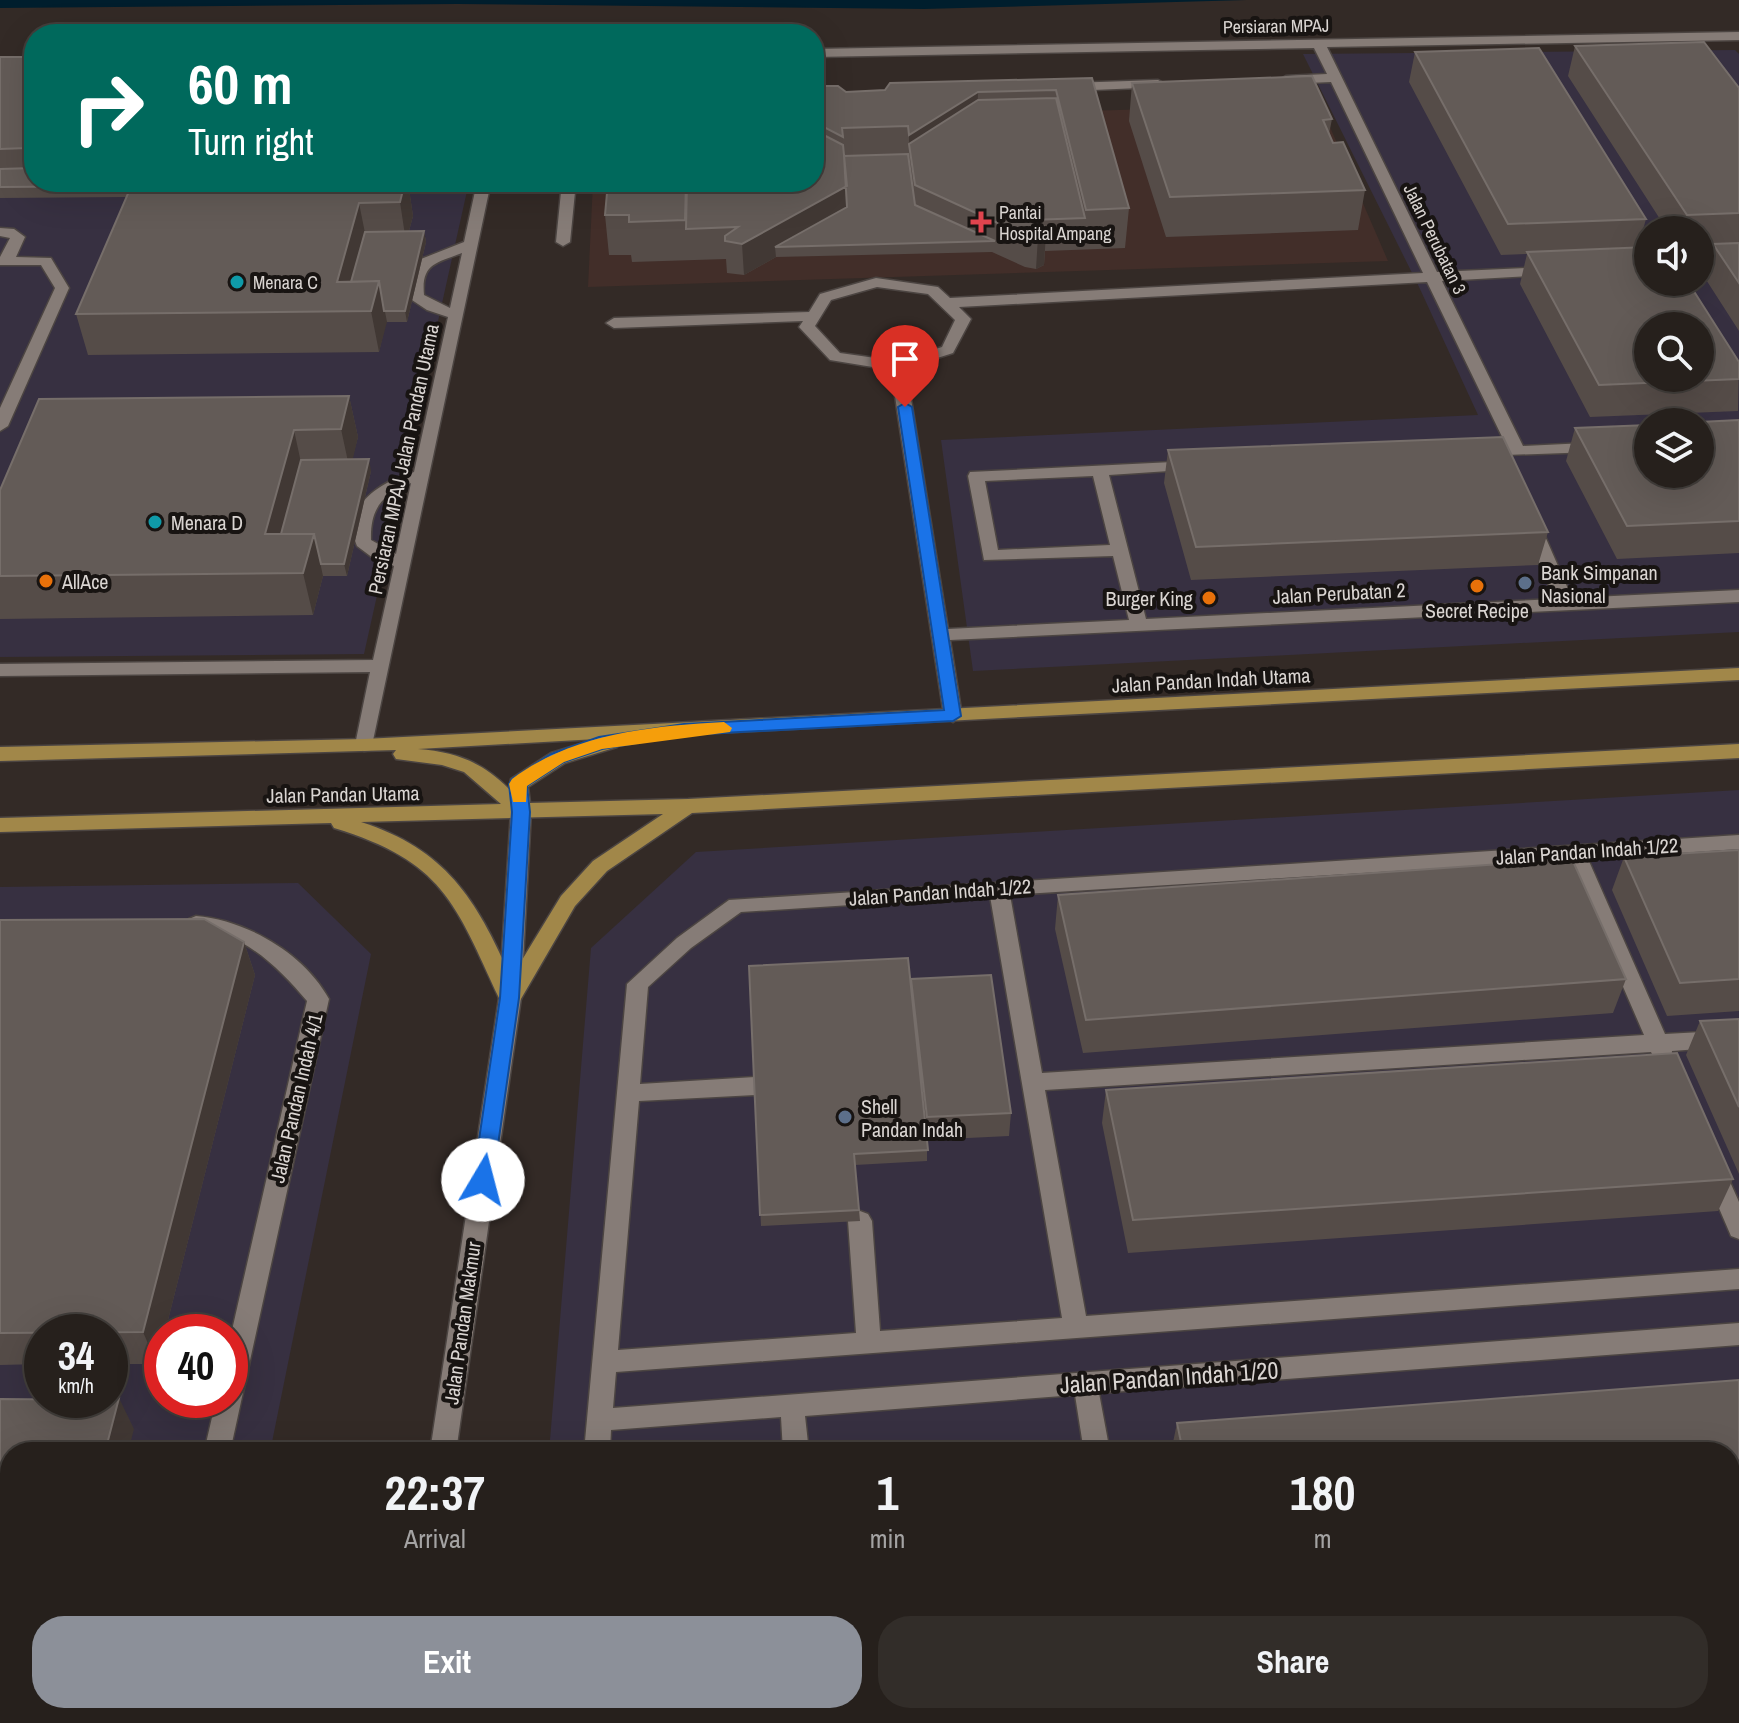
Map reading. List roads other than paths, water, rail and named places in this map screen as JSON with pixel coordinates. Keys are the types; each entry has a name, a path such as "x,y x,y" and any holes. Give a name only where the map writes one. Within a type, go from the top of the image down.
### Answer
{"main road":[{"name":"Jalan Pandan Indah Utama","path":"684,730 1739,674"},
{"path":"0,754 364,745 684,730"},
{"path":"521,812 518,784 558,758 599,743 684,730"},
{"path":"316,746 437,757 460,763 480,773 521,812"},
{"path":"510,998 568,901 600,866 688,806 1739,751"},
{"name":"Jalan Pandan Utama","path":"0,825 688,806"},
{"path":"294,817 337,822 378,833 421,859 463,903 510,998"}],"street":[{"name":"Persiaran MPAJ","path":"824,53 1318,43 1529,46 1739,36"},
{"path":"1684,38 1693,50"},
{"name":"Jalan Perubatan 3","path":"1318,43 1430,276 1507,456"},
{"path":"1273,80 1336,78"},
{"path":"1051,88 1178,84"},
{"name":"Persiaran MPAJ Jalan Pandan Utama","path":"364,745 482,192"},
{"path":"563,242 568,192"},
{"path":"0,232 9,232 18,237 4,261"},
{"path":"456,315 432,307 417,297 415,279 426,262 470,245"},
{"path":"0,426 62,288 46,261 4,261"},
{"path":"1714,265 1739,264"},
{"path":"947,303 1570,270"},
{"path":"876,282 933,290 963,319 948,350 898,366 835,357 807,327 814,316 825,297 876,282"},
{"path":"614,323 814,316"},
{"path":"898,366 953,716"},
{"path":"1467,453 1507,456 1634,446"},
{"path":"1120,550 990,556 976,476 1212,465"},
{"path":"1100,470 1139,625"},
{"path":"403,563 379,554 363,542 360,518 375,495 404,480 422,475"},
{"path":"1523,507 1566,604"},
{"name":"Jalan Perubatan 2","path":"940,635 1739,596"},
{"path":"0,670 381,666"},
{"name":"Jalan Pandan Makmur","path":"444,1442 510,998 521,812"},
{"name":"Jalan Pandan Indah 1/22","path":"598,1442 638,984 684,943 736,905 1739,842"},
{"path":"1575,852 1671,1071"},
{"path":"999,888 1076,1327"},
{"name":"Jalan Pandan Indah 4/1","path":"174,924 205,924 250,937 289,966 318,999 248,1314"},
{"path":"1033,1082 1739,1038"},
{"path":"628,1093 755,1086"},
{"path":"1708,1157 1739,1229"},
{"path":"860,1221 869,1343"},
{"path":"604,1362 1739,1279"},
{"name":"Jalan Pandan Indah 1/20","path":"599,1420 1739,1334"},
{"path":"1085,1383 1095,1442"},
{"path":"792,1405 795,1442"},
{"path":"219,1442 224,1418"}],"water":[{"path":"0,0 1247,0 924,9 457,4 0,8"}],"place":[{"name":"Pantai Hospital Ampang","path":"981,222"},
{"name":"Menara C","path":"237,282"},
{"name":"Menara D","path":"155,522"},
{"name":"AllAce","path":"46,581"},
{"name":"Bank Simpanan Nasional","path":"1525,583"},
{"name":"Secret Recipe","path":"1477,586"},
{"name":"Burger King","path":"1209,598"},
{"name":"Shell Pandan Indah","path":"845,1117"}]}
